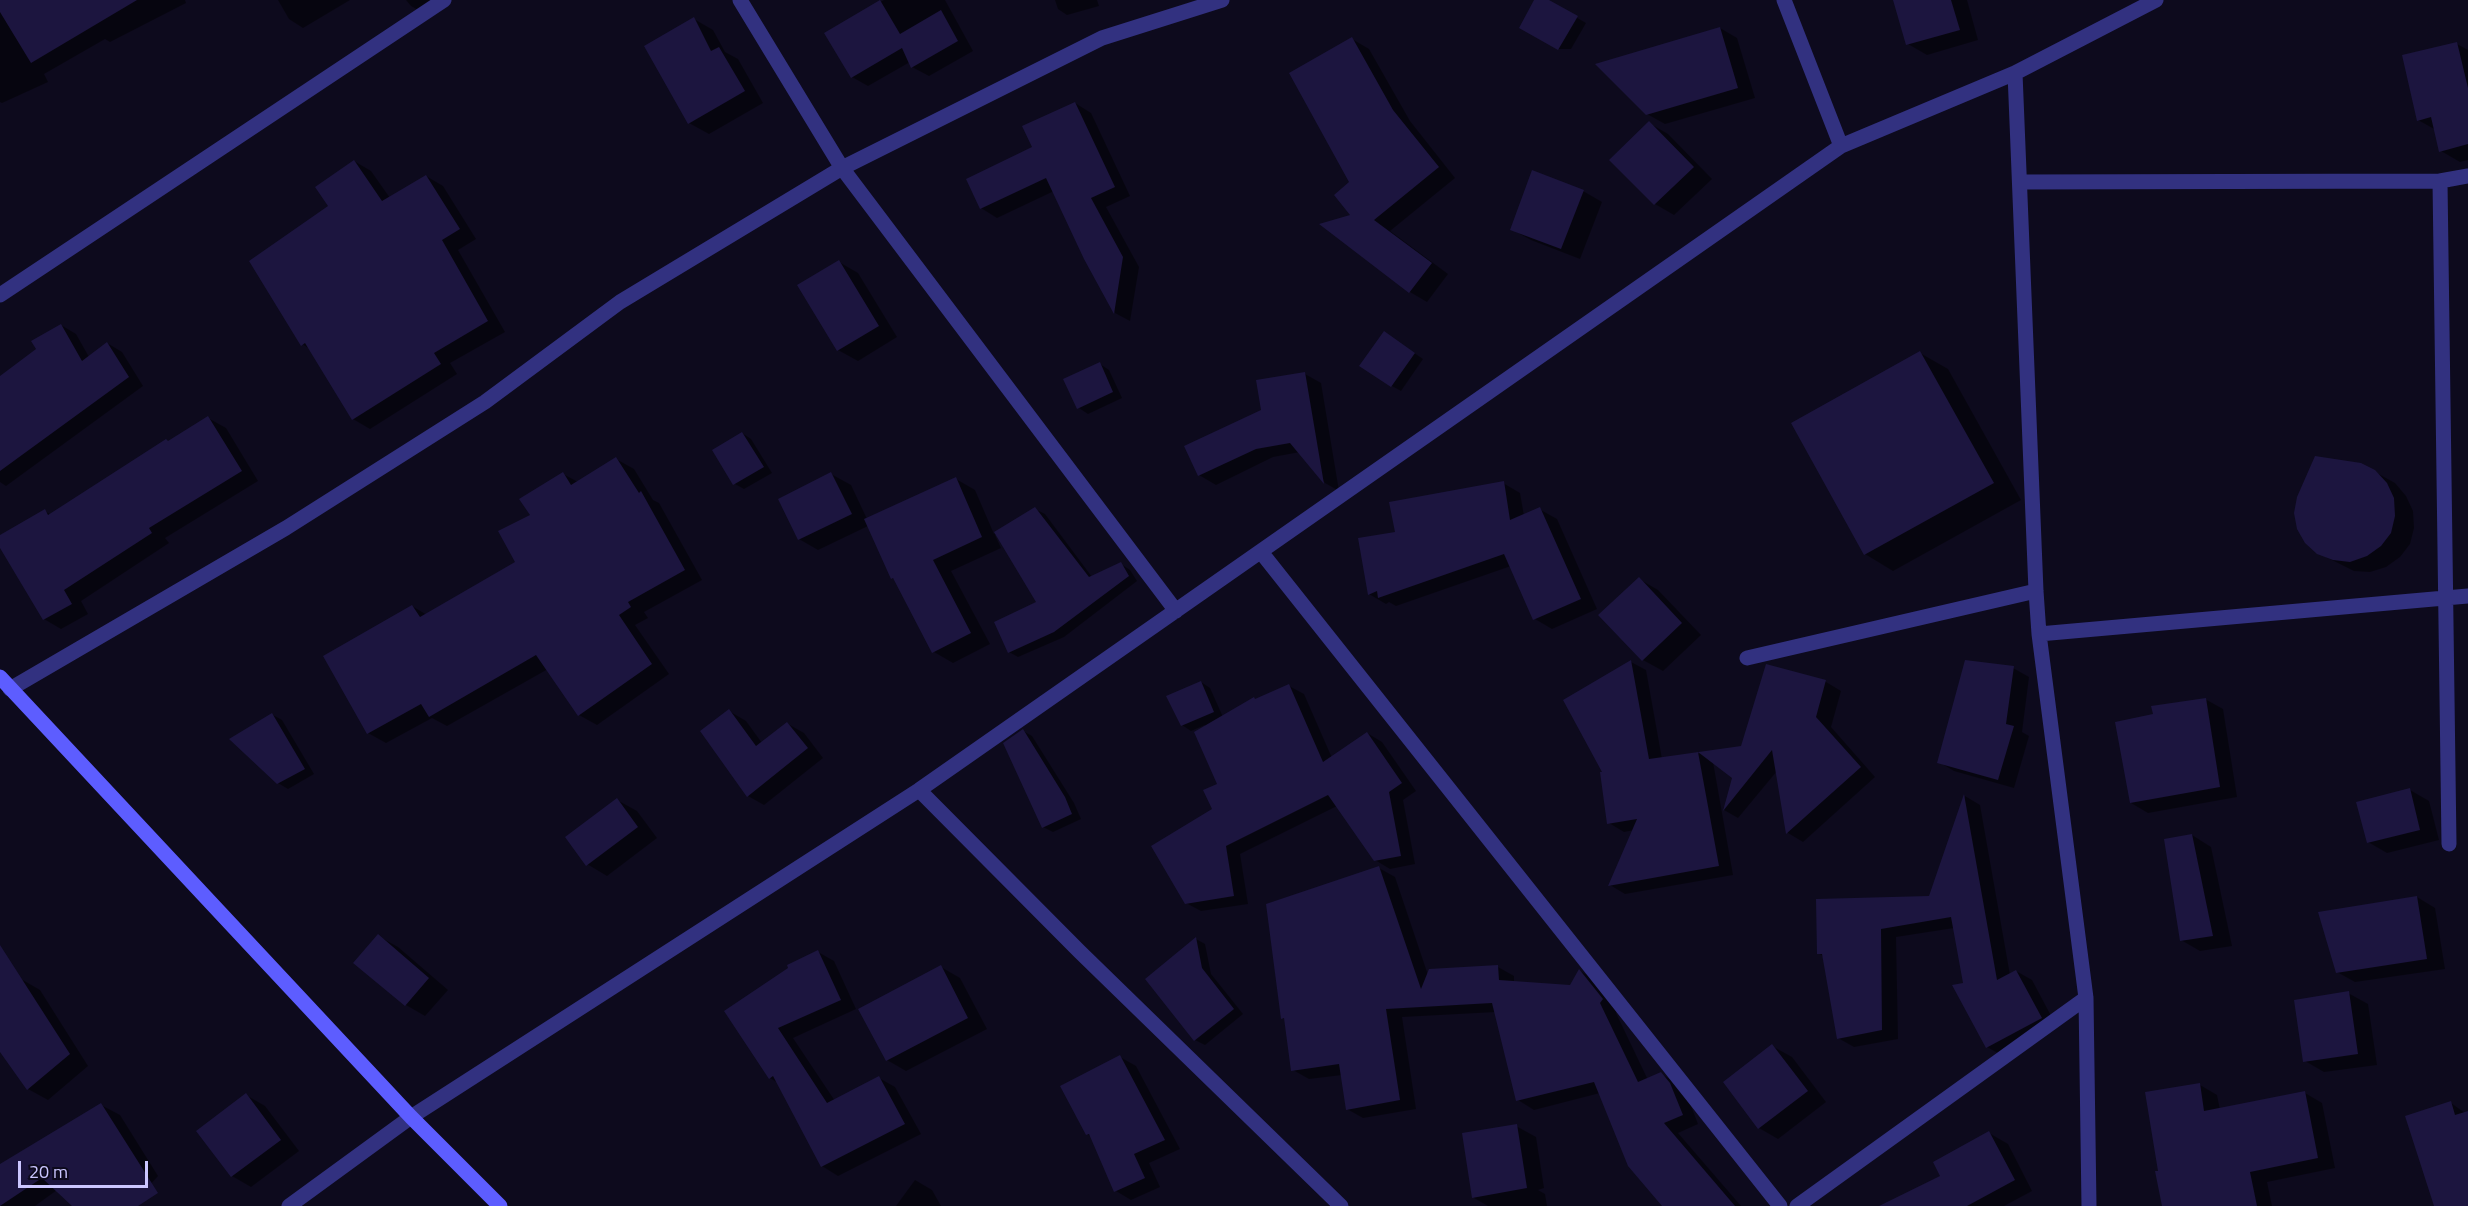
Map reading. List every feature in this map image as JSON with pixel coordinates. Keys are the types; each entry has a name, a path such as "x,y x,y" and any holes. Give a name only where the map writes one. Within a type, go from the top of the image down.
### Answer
{"street":[{"path":"0,295 444,0"},
{"path":"740,0 842,168 1176,611"},
{"path":"500,1206 411,1117 5,683 286,528 485,402 620,302 842,168 1102,38 1222,0"},
{"path":"1784,0 1841,146"},
{"path":"290,1206 411,1117 920,790 1841,146 2015,73 2156,0"},
{"path":"2015,73 2036,591 2039,634 2086,998 2089,1206"},
{"path":"2020,182 2440,180 2468,176"},
{"path":"2440,180 2448,597 2449,844"},
{"path":"1261,552 1780,1206"},
{"path":"1747,658 2036,591"},
{"path":"2039,634 2468,596"},
{"path":"920,790 1080,952 1341,1206"},
{"path":"1797,1206 2086,998"}],"building":[{"path":"0,0 137,0 31,63 0,12"},
{"path":"880,0 900,34 941,10 958,41 911,68 902,48 851,78 824,33"},
{"path":"1534,0 1549,0 1578,16 1558,50 1519,28"},
{"path":"1893,0 1951,0 1960,30 1906,45"},
{"path":"694,17 711,51 719,47 745,91 688,124 644,46"},
{"path":"1720,27 1738,88 1646,115 1595,64"},
{"path":"1352,37 1393,110 1439,167 1374,220 1432,263 1409,293 1319,224 1350,215 1334,195 1349,182 1289,73"},
{"path":"2457,42 2468,88 2468,144 2439,152 2431,117 2417,121 2402,55"},
{"path":"1075,102 1115,187 1091,198 1123,257 1114,314 1084,259 1046,178 980,209 966,179 1032,147 1022,126"},
{"path":"1649,121 1694,167 1654,205 1609,160"},
{"path":"354,160 382,201 426,175 460,229 442,240 488,321 434,353 441,364 352,420 305,343 301,346 249,261 328,206 315,187"},
{"path":"1532,170 1584,190 1561,249 1510,230"},
{"path":"839,260 879,326 837,351 797,285"},
{"path":"61,324 82,361 107,342 129,377 0,471 0,376 36,349 31,341"},
{"path":"1384,331 1415,353 1391,387 1359,366"},
{"path":"1920,351 1994,483 1864,555 1791,423"},
{"path":"1100,362 1113,392 1077,409 1063,379"},
{"path":"1305,372 1324,484 1290,443 1256,449 1198,476 1184,446 1261,410 1256,380"},
{"path":"208,416 242,471 149,528 152,533 64,590 72,604 43,620 0,548 0,535 45,509 48,515 166,439 168,441"},
{"path":"742,432 764,467 733,485 712,450"},
{"path":"2315,456 2361,463 2375,470 2387,483 2394,498 2395,516 2391,533 2381,546 2367,556 2350,562 2333,560 2317,554 2305,543 2297,529 2294,513 2297,497"},
{"path":"616,457 639,493 641,491 685,570 628,602 631,607 619,615 652,664 578,716 536,655 429,717 421,704 367,734 323,656 412,605 420,617 515,562 498,531 530,515 519,499 563,472 571,485"},
{"path":"831,472 852,514 798,540 778,499"},
{"path":"956,477 982,537 933,560 971,633 932,653 893,578 891,579 864,519"},
{"path":"1504,481 1510,520 1540,507 1581,599 1533,620 1504,554 1378,598 1377,591 1368,595 1358,538 1395,532 1389,502"},
{"path":"1035,507 1089,577 1121,562 1129,576 1054,632 1008,653 994,622 1036,602 994,532"},
{"path":"1639,577 1682,623 1642,661 1598,615"},
{"path":"1631,660 1649,759 1698,752 1719,866 1608,886 1637,819 1607,824 1600,772 1602,772 1563,700"},
{"path":"1965,660 2014,666 2006,724 2014,726 1998,780 1937,763"},
{"path":"1766,664 1826,680 1816,717 1861,767 1786,834 1772,750 1723,811 1732,778 1698,752 1741,746"},
{"path":"1201,681 1214,712 1181,726 1166,696"},
{"path":"1289,684 1323,762 1367,732 1402,783 1389,792 1401,856 1374,861 1328,795 1226,846 1234,896 1185,904 1151,846 1212,809 1203,790 1217,784 1194,732 1254,697 1255,699"},
{"path":"2206,698 2220,787 2130,803 2115,722 2153,714 2151,706"},
{"path":"729,709 756,746 787,722 808,748 747,797 700,731"},
{"path":"272,713 305,769 277,784 229,739"},
{"path":"1023,729 1065,797 1072,814 1042,828 1003,743"},
{"path":"2410,788 2420,830 2367,843 2356,802"},
{"path":"1964,794 1997,980 2016,970 2042,1018 1986,1048 1952,985 1963,983 1951,917 1881,929 1882,1030 1837,1039 1822,954 1817,954 1816,899 1929,896"},
{"path":"617,798 638,827 586,866 565,837"},
{"path":"2192,834 2213,936 2180,941 2164,839"},
{"path":"1379,866 1421,989 1429,969 1498,965 1499,980 1570,985 1579,969 1603,999 1600,1003 1638,1082 1661,1072 1670,1083 1683,1115 1664,1123 1735,1206 1662,1206 1628,1166 1594,1082 1516,1101 1492,1003 1386,1009 1400,1100 1346,1110 1339,1064 1291,1071 1284,1018 1281,1019 1266,904"},
{"path":"2417,896 2427,959 2336,973 2318,912"},
{"path":"378,934 429,978 405,1006 353,963"},
{"path":"1196,937 1202,968 1234,1009 1194,1041 1145,979"},
{"path":"0,945 70,1054 27,1090 0,1052"},
{"path":"818,950 841,1000 778,1028 827,1103 879,1076 905,1124 821,1167 773,1076 769,1079 724,1011 788,968 787,965"},
{"path":"941,965 968,1018 886,1061 858,1009"},
{"path":"2349,991 2358,1054 2303,1062 2294,1000"},
{"path":"1772,1044 1808,1091 1758,1129 1723,1082"},
{"path":"1120,1055 1165,1140 1134,1154 1145,1178 1114,1192 1089,1134 1086,1135 1060,1086"},
{"path":"2200,1083 2204,1111 2305,1091 2318,1158 2250,1172 2257,1206 2162,1206 2145,1092"},
{"path":"246,1093 281,1140 231,1177 196,1131"},
{"path":"2451,1101 2455,1115 2468,1111 2468,1206 2434,1206 2405,1116"},
{"path":"101,1103 158,1193 138,1206 72,1206 42,1178 0,1206 0,1164"},
{"path":"1517,1124 1527,1188 1472,1198 1462,1133"},
{"path":"1989,1131 2015,1180 1967,1206 1879,1206 1940,1176 1933,1162"}]}
